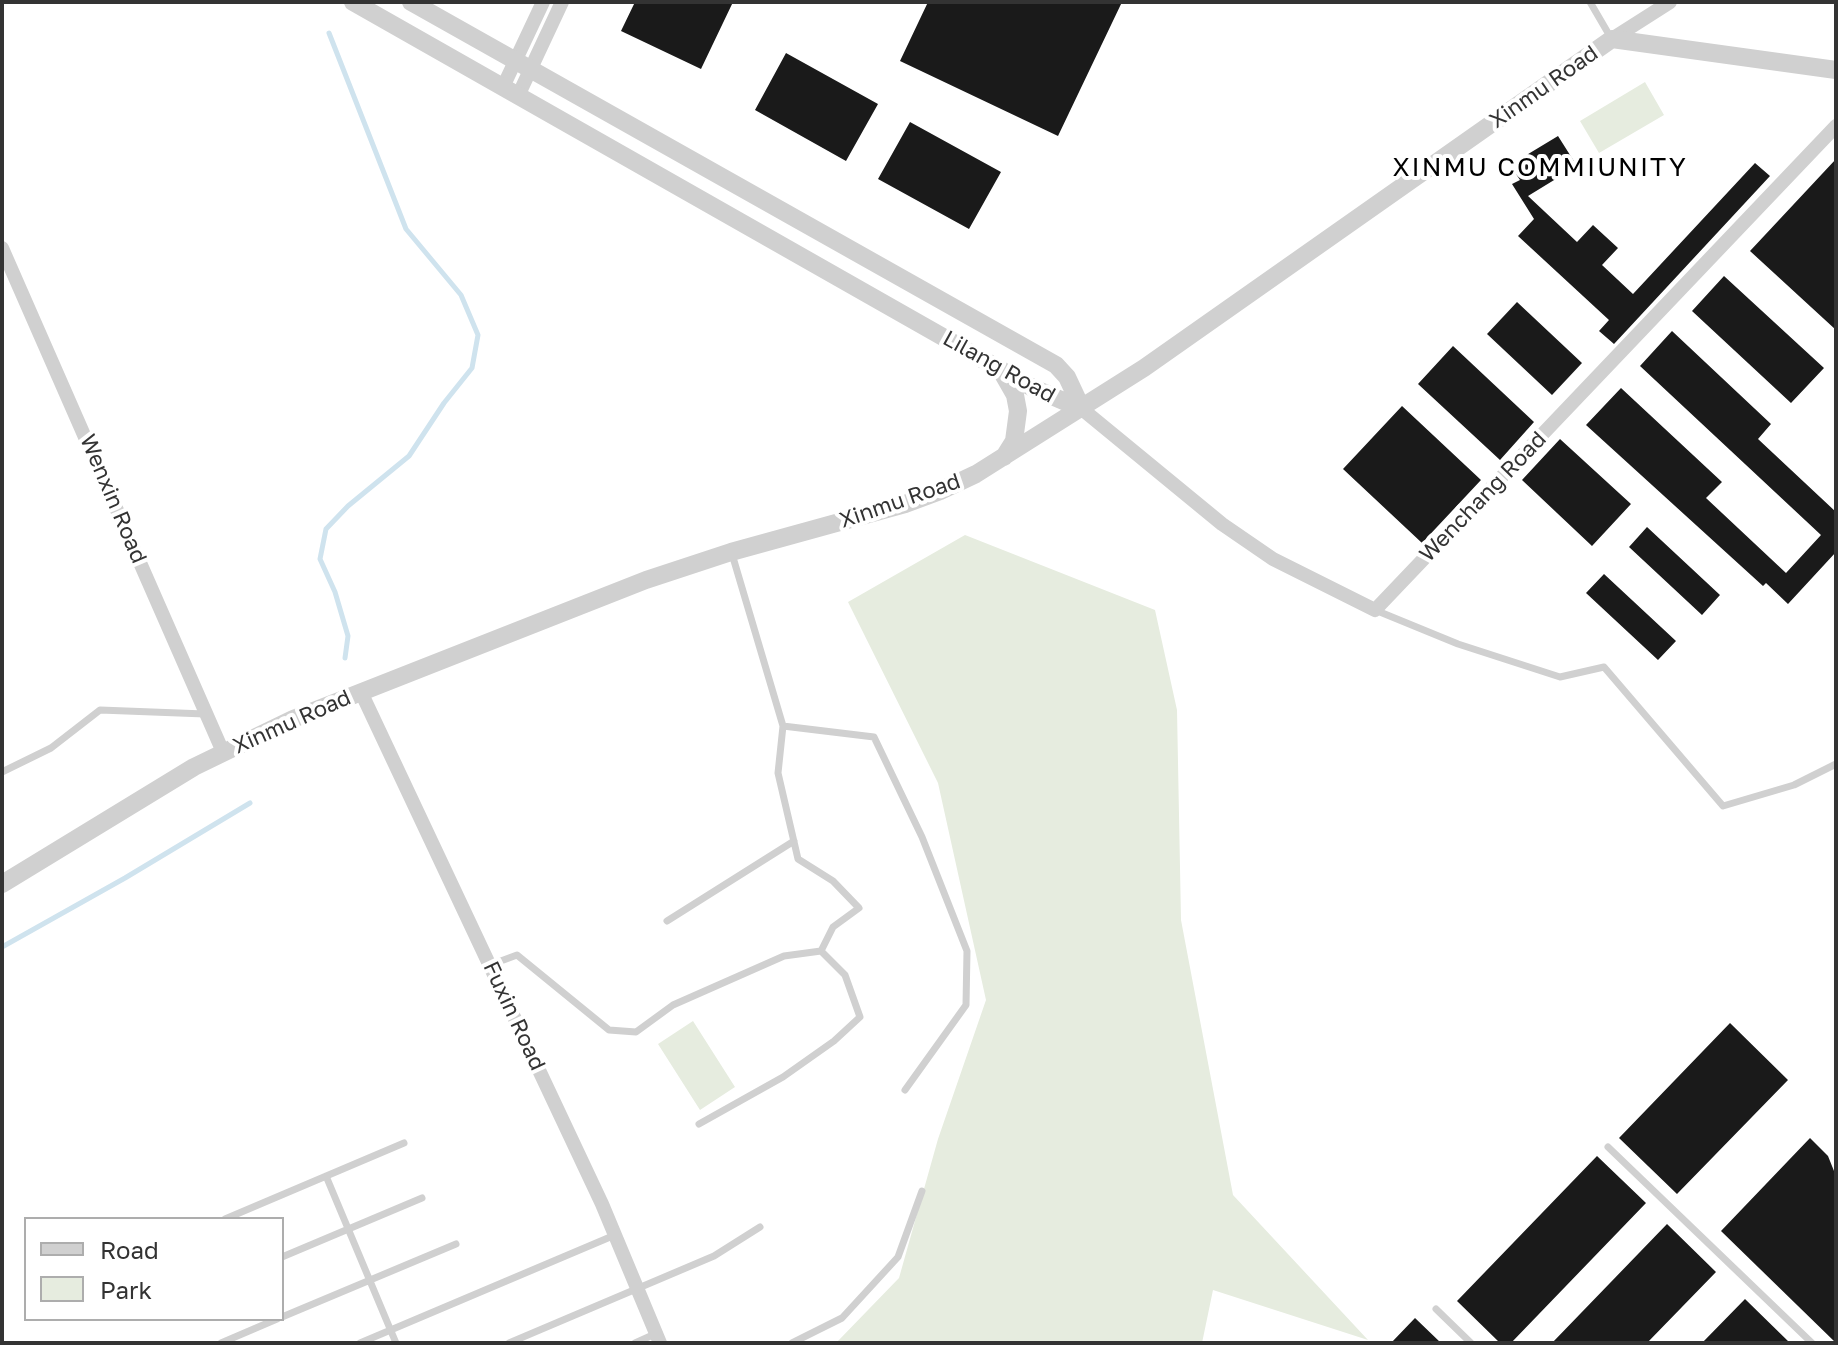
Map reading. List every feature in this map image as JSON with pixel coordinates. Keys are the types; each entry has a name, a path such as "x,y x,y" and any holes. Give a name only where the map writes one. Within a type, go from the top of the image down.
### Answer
{"street":[{"name":"Lilang Road","path":"353,2 998,369 1047,396 1082,409"},
{"name":"Lilang Road","path":"411,2 1056,365 1067,377 1082,409"},
{"path":"523,65 543,2"},
{"path":"510,91 562,2"},
{"path":"1612,39 1670,2"},
{"name":"Xinmu Road","path":"2,884 223,752 266,730 646,580 731,552 905,504 940,491 1003,459 1157,359 1612,39 1836,70"},
{"name":"Wenchang Road","path":"1375,610 1836,126"},
{"name":"Wenxin Road","path":"2,248 223,752"},
{"path":"998,369 1009,381 1018,411 1014,441 1003,459"},
{"path":"1082,409 1222,524 1273,559 1375,610"},
{"name":"Fuxin Road","path":"361,692 615,1235 658,1339"}],"lane":[{"path":"1590,2 1612,39"},
{"path":"731,552 783,726 778,773 798,859 833,881 859,908 833,927 821,951"},
{"path":"1375,610 1458,644 1560,677 1604,667 1723,806 1794,785 1836,764"},
{"path":"2,772 51,748 100,710 206,714"},
{"path":"783,726 874,737 922,837 967,951 966,1005 905,1090"},
{"path":"667,921 794,841"},
{"path":"490,965 517,955 609,1030 636,1032 673,1005 784,956 821,951"},
{"path":"699,1124 783,1077 834,1041 860,1017 845,975 821,951"},
{"path":"230,1217 404,1143"},
{"path":"1608,1147 1812,1343"},
{"path":"326,1176 396,1343"},
{"path":"792,1343 842,1318 898,1257 922,1191"},
{"path":"284,1256 422,1198"},
{"path":"509,1343 714,1256 760,1227"},
{"path":"360,1343 615,1235"},
{"path":"284,1316 456,1244"},
{"path":"1436,1309 1471,1343"},
{"path":"221,1343 273,1321"},
{"path":"635,1343 658,1339"}],"green space":[{"path":"1645,82 1664,115 1599,153 1580,121"},
{"path":"965,535 1155,610 1177,710 1181,920 1233,1195 1368,1340 1213,1290 1202,1343 836,1343 899,1278 938,1139 986,1000 938,783 848,602"},
{"path":"693,1021 735,1087 700,1110 658,1044"}],"building":[{"path":"635,2 733,2 701,69 621,31"},
{"path":"928,2 1122,2 1058,136 900,61"},
{"path":"786,53 878,104 846,161 755,110"},
{"path":"910,122 1001,172 969,229 878,179"},
{"path":"1558,136 1577,166 1528,196 1577,242 1593,225 1618,248 1602,265 1633,294 1755,163 1770,176 1614,344 1599,331 1609,320 1518,236 1534,219 1512,184 1520,180 1510,165"},
{"path":"1836,159 1836,330 1750,251"},
{"path":"1724,276 1824,368 1791,403 1692,311"},
{"path":"1517,302 1582,363 1552,395 1487,334"},
{"path":"1672,331 1771,424 1758,439 1836,512 1836,552 1788,604 1766,583 1763,586 1586,425 1621,388 1722,482 1706,498 1786,573 1821,535 1640,366"},
{"path":"1453,346 1534,422 1500,460 1418,384"},
{"path":"1402,406 1481,480 1422,543 1343,469"},
{"path":"1560,439 1631,504 1592,546 1522,480"},
{"path":"1647,527 1720,595 1702,615 1629,547"},
{"path":"1604,574 1676,641 1658,660 1586,593"},
{"path":"1730,1023 1788,1080 1677,1194 1619,1138"},
{"path":"1810,1138 1828,1156 1836,1176 1836,1343 1721,1231"},
{"path":"1597,1156 1646,1203 1511,1343 1500,1343 1457,1301"},
{"path":"1667,1224 1716,1272 1647,1343 1552,1343"},
{"path":"1745,1299 1790,1343 1702,1343"},
{"path":"1415,1318 1441,1343 1391,1343"}],"waterway":[{"path":"329,33 406,229 461,295 478,335 472,368 409,456 348,506 326,529 320,559 335,592 348,636 345,658"},
{"path":"2,947 250,803"}],"district":[{"name":"XINMU COMMIUNITY","path":"1540,168"}]}
